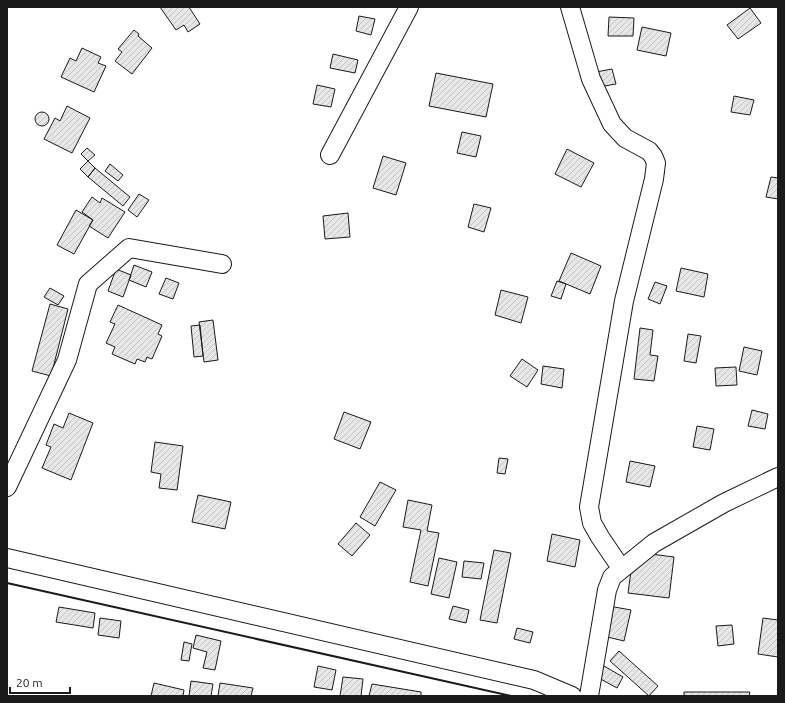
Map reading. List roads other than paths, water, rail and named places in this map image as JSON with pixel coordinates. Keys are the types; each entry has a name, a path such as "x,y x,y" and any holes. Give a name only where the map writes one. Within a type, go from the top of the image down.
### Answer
{"street":[{"path":"330,155 409,7"},
{"path":"570,7 591,79 612,124 625,138 648,151 653,156 656,163 654,179 624,301 589,507 592,523 621,568"},
{"path":"7,487 67,360 88,284 128,248 222,264"},
{"path":"589,696 607,590 612,577 621,568 654,543 724,503 778,477"},
{"path":"7,558 534,680 572,696"}]}
